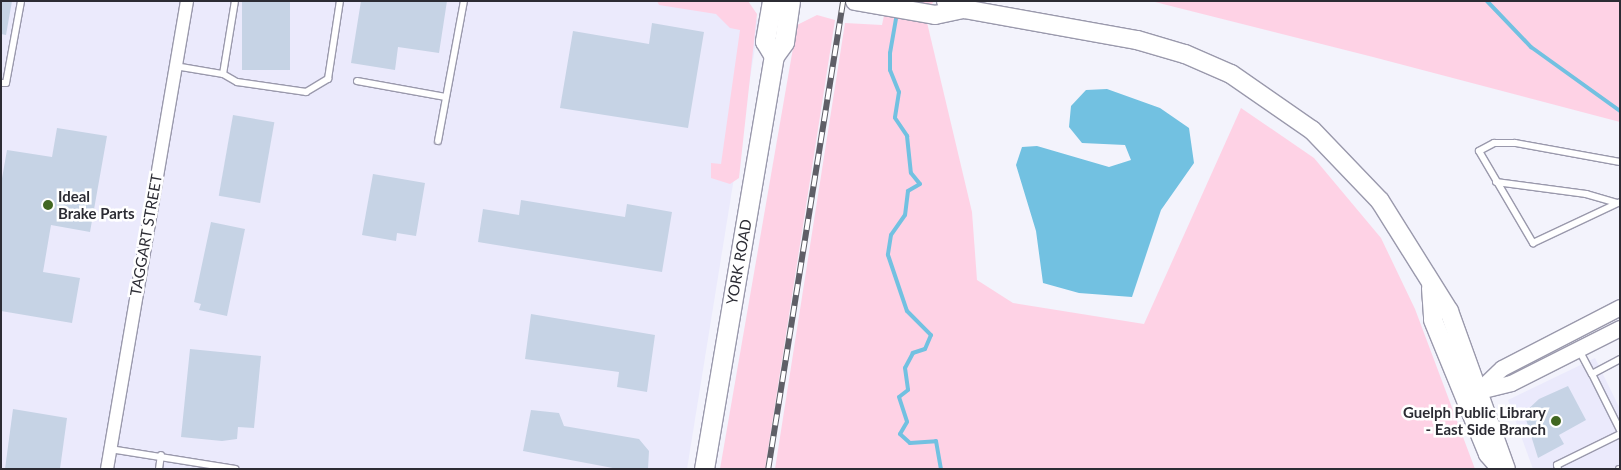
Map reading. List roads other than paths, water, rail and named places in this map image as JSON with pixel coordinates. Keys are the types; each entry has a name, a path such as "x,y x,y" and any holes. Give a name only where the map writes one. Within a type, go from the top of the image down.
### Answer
{"main road":[{"name":"YORK ROAD","path":"772,1 765,41 774,56"},
{"name":"YORK ROAD","path":"704,469 774,56 784,42 790,1"},
{"path":"946,1 964,9 1137,40 1231,74 1312,130 1380,201 1431,288 1450,311 1488,454 1501,469"},
{"path":"863,3 935,15 964,9"},
{"path":"1472,392 1506,469"}],"street":[{"name":"TAGGART STREET","path":"107,469 187,1"},
{"path":"1472,392 1502,368 1620,307"},
{"path":"1472,392 1512,383 1620,328"}],"lane":[{"path":"1,83 6,84 21,1"},
{"path":"222,74 235,1"},
{"path":"175,66 222,74 237,82 306,92 328,79 340,1"},
{"path":"438,140 464,1"},
{"path":"356,81 446,97"},
{"path":"1618,202 1533,243 1479,151 1494,142 1620,162"},
{"path":"1496,182 1586,194 1618,202"},
{"path":"1558,469 1557,465 1620,432 1579,349"},
{"path":"1592,374 1620,359"},
{"path":"110,449 161,455 234,469"},
{"path":"159,469 161,455"}],"water":[{"path":"1107,89 1160,108 1189,128 1194,163 1161,210 1132,297 1079,293 1043,283 1036,231 1016,165 1022,147 1037,146 1109,167 1131,160 1125,145 1082,143 1069,127 1071,106 1086,90"}],"waterway":[{"path":"1487,1 1531,47 1620,111"},
{"path":"897,13 890,53 890,70 899,92 895,118 907,136 911,173 920,184 908,191 905,215 891,235 888,255 907,311 931,335 925,349 913,353 905,368 908,390 899,397 907,422 900,434 910,443 936,441 941,469"}],"railway":[{"path":"768,469 843,1"}],"place":[{"name":"Ideal Brake Parts","path":"48,205"},
{"name":"Guelph Public Library - East Side Branch","path":"1556,421"}]}
